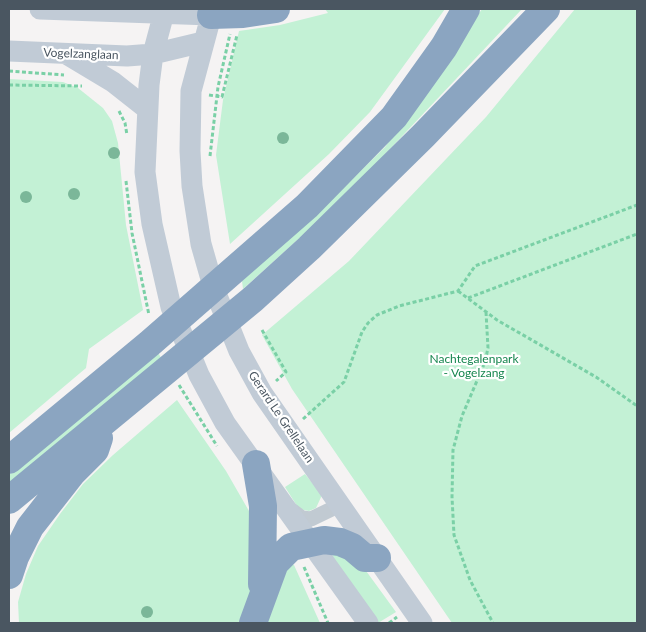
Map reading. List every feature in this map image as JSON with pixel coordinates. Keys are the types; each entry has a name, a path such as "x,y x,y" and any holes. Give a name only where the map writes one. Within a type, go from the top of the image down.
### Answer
{"highway":[{"path":"225,13 276,9"},
{"path":"9,460 148,344 307,206 394,117 444,47 466,9"},
{"path":"9,500 253,299 309,248 423,136 546,9"},
{"path":"9,575 15,557 30,527 73,472 95,450 105,420"},
{"path":"256,464 263,506 257,613"},
{"path":"257,613 275,563 291,547 309,541 340,542 352,547 365,558 377,558"}],"street":[{"path":"40,9 225,13"},
{"path":"164,11 153,54 146,108 145,172 152,224 164,284 180,332 198,375 225,423 368,623"},
{"name":"Gerard Le Grellelaan","path":"225,13 203,42 191,91 190,151 195,206 201,244 213,286 239,351 269,387 340,505 422,623"},
{"name":"Vogelzanglaan","path":"9,51 67,54 153,54 203,42"},
{"path":"67,54 113,82 146,108"},
{"path":"286,507 302,518 311,520 340,505"}],"path":[{"path":"191,91 222,97 225,13"},
{"path":"210,158 225,13"},
{"path":"9,72 72,76"},
{"path":"9,85 71,87 87,85 81,81"},
{"path":"115,107 126,123 126,144"},
{"path":"126,172 132,233"},
{"path":"303,419 344,382 362,332 368,323 389,310 458,291 475,266 637,205"},
{"path":"467,298 637,234"},
{"path":"458,291 486,312 596,377 637,406"},
{"path":"486,312 488,348 485,362 462,416 453,450 452,497 454,535 470,580 494,623"},
{"path":"262,330 286,372 269,387"}],"green space":[{"path":"325,9 445,9 370,112 329,154 230,244 216,155 223,100 239,31 280,25 328,13"},
{"path":"482,9 522,9 374,166 325,215 243,289 242,281 320,211 385,147"},
{"name":"Nachtegalenpark - Vogelzang","path":"575,9 637,9 637,623 452,623 292,389 262,335 349,261 486,117"},
{"path":"9,79 63,82 78,88 103,108 112,121 118,143 126,225 143,310 89,349 86,368 9,433"},
{"path":"158,352 162,360 9,484 9,475"},
{"path":"177,400 226,471 253,518 254,589 242,618 238,623 19,623 18,602 26,574 38,546 60,514 83,484 113,455"},
{"path":"305,474 322,495 316,508 309,511 299,509 285,487"},
{"path":"333,552 361,564 396,612 378,623 332,557"},
{"path":"289,563 294,565 320,623 261,623"}]}
